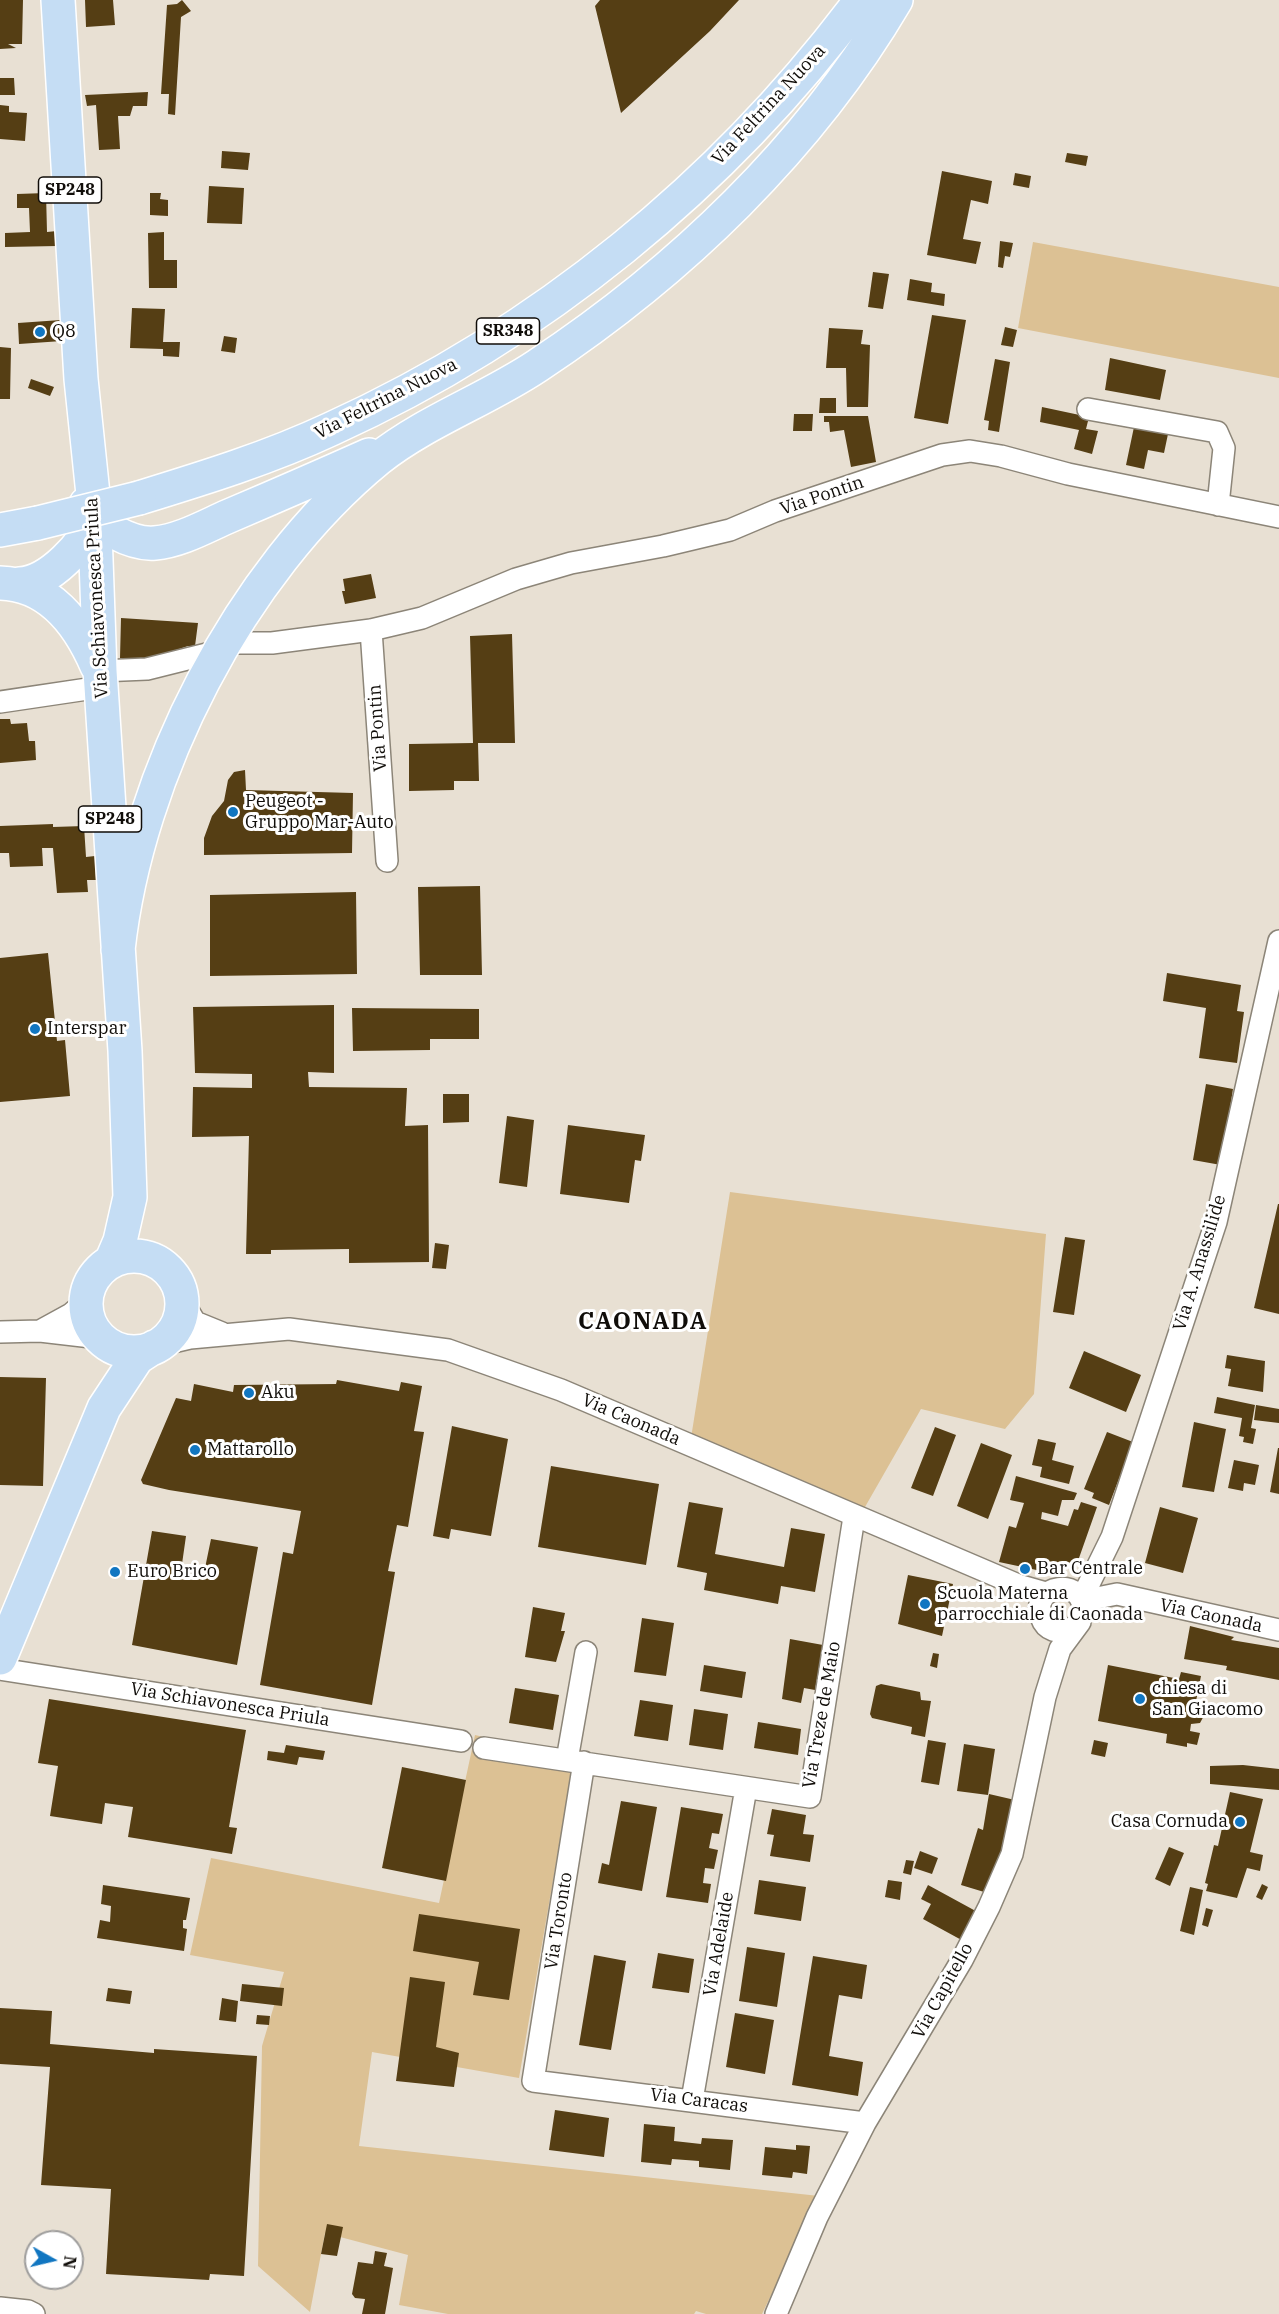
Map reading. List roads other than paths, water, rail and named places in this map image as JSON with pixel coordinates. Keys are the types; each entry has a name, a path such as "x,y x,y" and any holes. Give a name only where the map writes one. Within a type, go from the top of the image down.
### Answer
{"main road":[{"name":"SP248","path":"58,0 87,530"},
{"name":"Via Feltrina Nuova","path":"0,530 139,498 270,455 332,429 441,372 547,306 622,249 713,166 791,85 861,0"},
{"path":"9,584 31,583 39,578 87,530 115,531 137,541 148,543 164,542 401,442 534,369 606,318 670,266 742,198 791,144 860,57 896,0"},
{"path":"118,950 131,872 151,802 169,754 199,690 261,589 321,514 358,477 401,442"},
{"name":"Via Schiavonesca Priula","path":"87,530 100,679 118,950 130,1197 120,1241 111,1262"},
{"path":"9,584 42,594 70,619 85,641 100,679"},
{"name":"Via Schiavonesca Priula","path":"130,1197 142,1232 157,1262"},
{"path":"0,1658 104,1408 137,1358 155,1347 176,1327 182,1300 172,1275 157,1262 144,1257 128,1256 111,1262 92,1281 86,1301 88,1315 104,1341 104,1408"},
{"path":"104,1341 126,1351 142,1351 155,1347"}],"street":[{"path":"1088,409 1217,432 1224,448 1218,505"},
{"name":"Via Pontin","path":"0,702 223,650 371,630 422,618 516,579 571,563 663,546 730,530 775,511 942,455 970,451 1001,456 1068,474 1279,517"},
{"name":"Via Pontin","path":"371,630 387,861"},
{"name":"Via A. Anassilide","path":"1082,1609 1093,1577 1112,1537 1216,1222 1275,981 1279,941"},
{"name":"Via Caonada","path":"182,1300 195,1322 225,1334"},
{"path":"40,1331 71,1314 86,1301"},
{"name":"Via Caonada","path":"155,1347 225,1334 289,1329 448,1350 561,1390 854,1517 1018,1585 1048,1605 1060,1632 1072,1630 1082,1609 1117,1594 1279,1630"},
{"path":"0,1332 40,1331 104,1341"},
{"name":"Via Treze de Maio","path":"484,1748 810,1797 854,1517"},
{"path":"1059,1649 1048,1605 1075,1585 1093,1577"},
{"name":"Via Caonada","path":"1048,1605 1076,1592 1082,1609"},
{"name":"Via Capitello","path":"776,2314 817,2217 866,2124 962,1960 1012,1854 1045,1697 1059,1649 1082,1609"},
{"name":"Via Toronto","path":"533,2081 575,1761 586,1652"},
{"name":"Via Schiavonesca Priula","path":"0,1669 461,1741"},
{"name":"Via Adelaide","path":"692,2100 746,1788"},
{"name":"Via Caracas","path":"533,2081 866,2124"},
{"path":"0,2308 28,2310 34,2314"}],"place":[{"name":"Q8","path":"40,332"},
{"name":"Peugeot - Gruppo Mar-Auto","path":"233,812"},
{"name":"Interspar","path":"35,1029"},
{"name":"Aku","path":"249,1393"},
{"name":"Mattarollo","path":"195,1450"},
{"name":"Bar Centrale","path":"1025,1569"},
{"name":"Euro Brico","path":"115,1572"},
{"name":"Scuola Materna parrocchiale di Caonada","path":"925,1604"},
{"name":"chiesa di San Giacomo","path":"1140,1699"},
{"name":"Casa Cornuda","path":"1240,1822"}],"district":[{"name":"CAONADA","path":"643,1322"}]}
